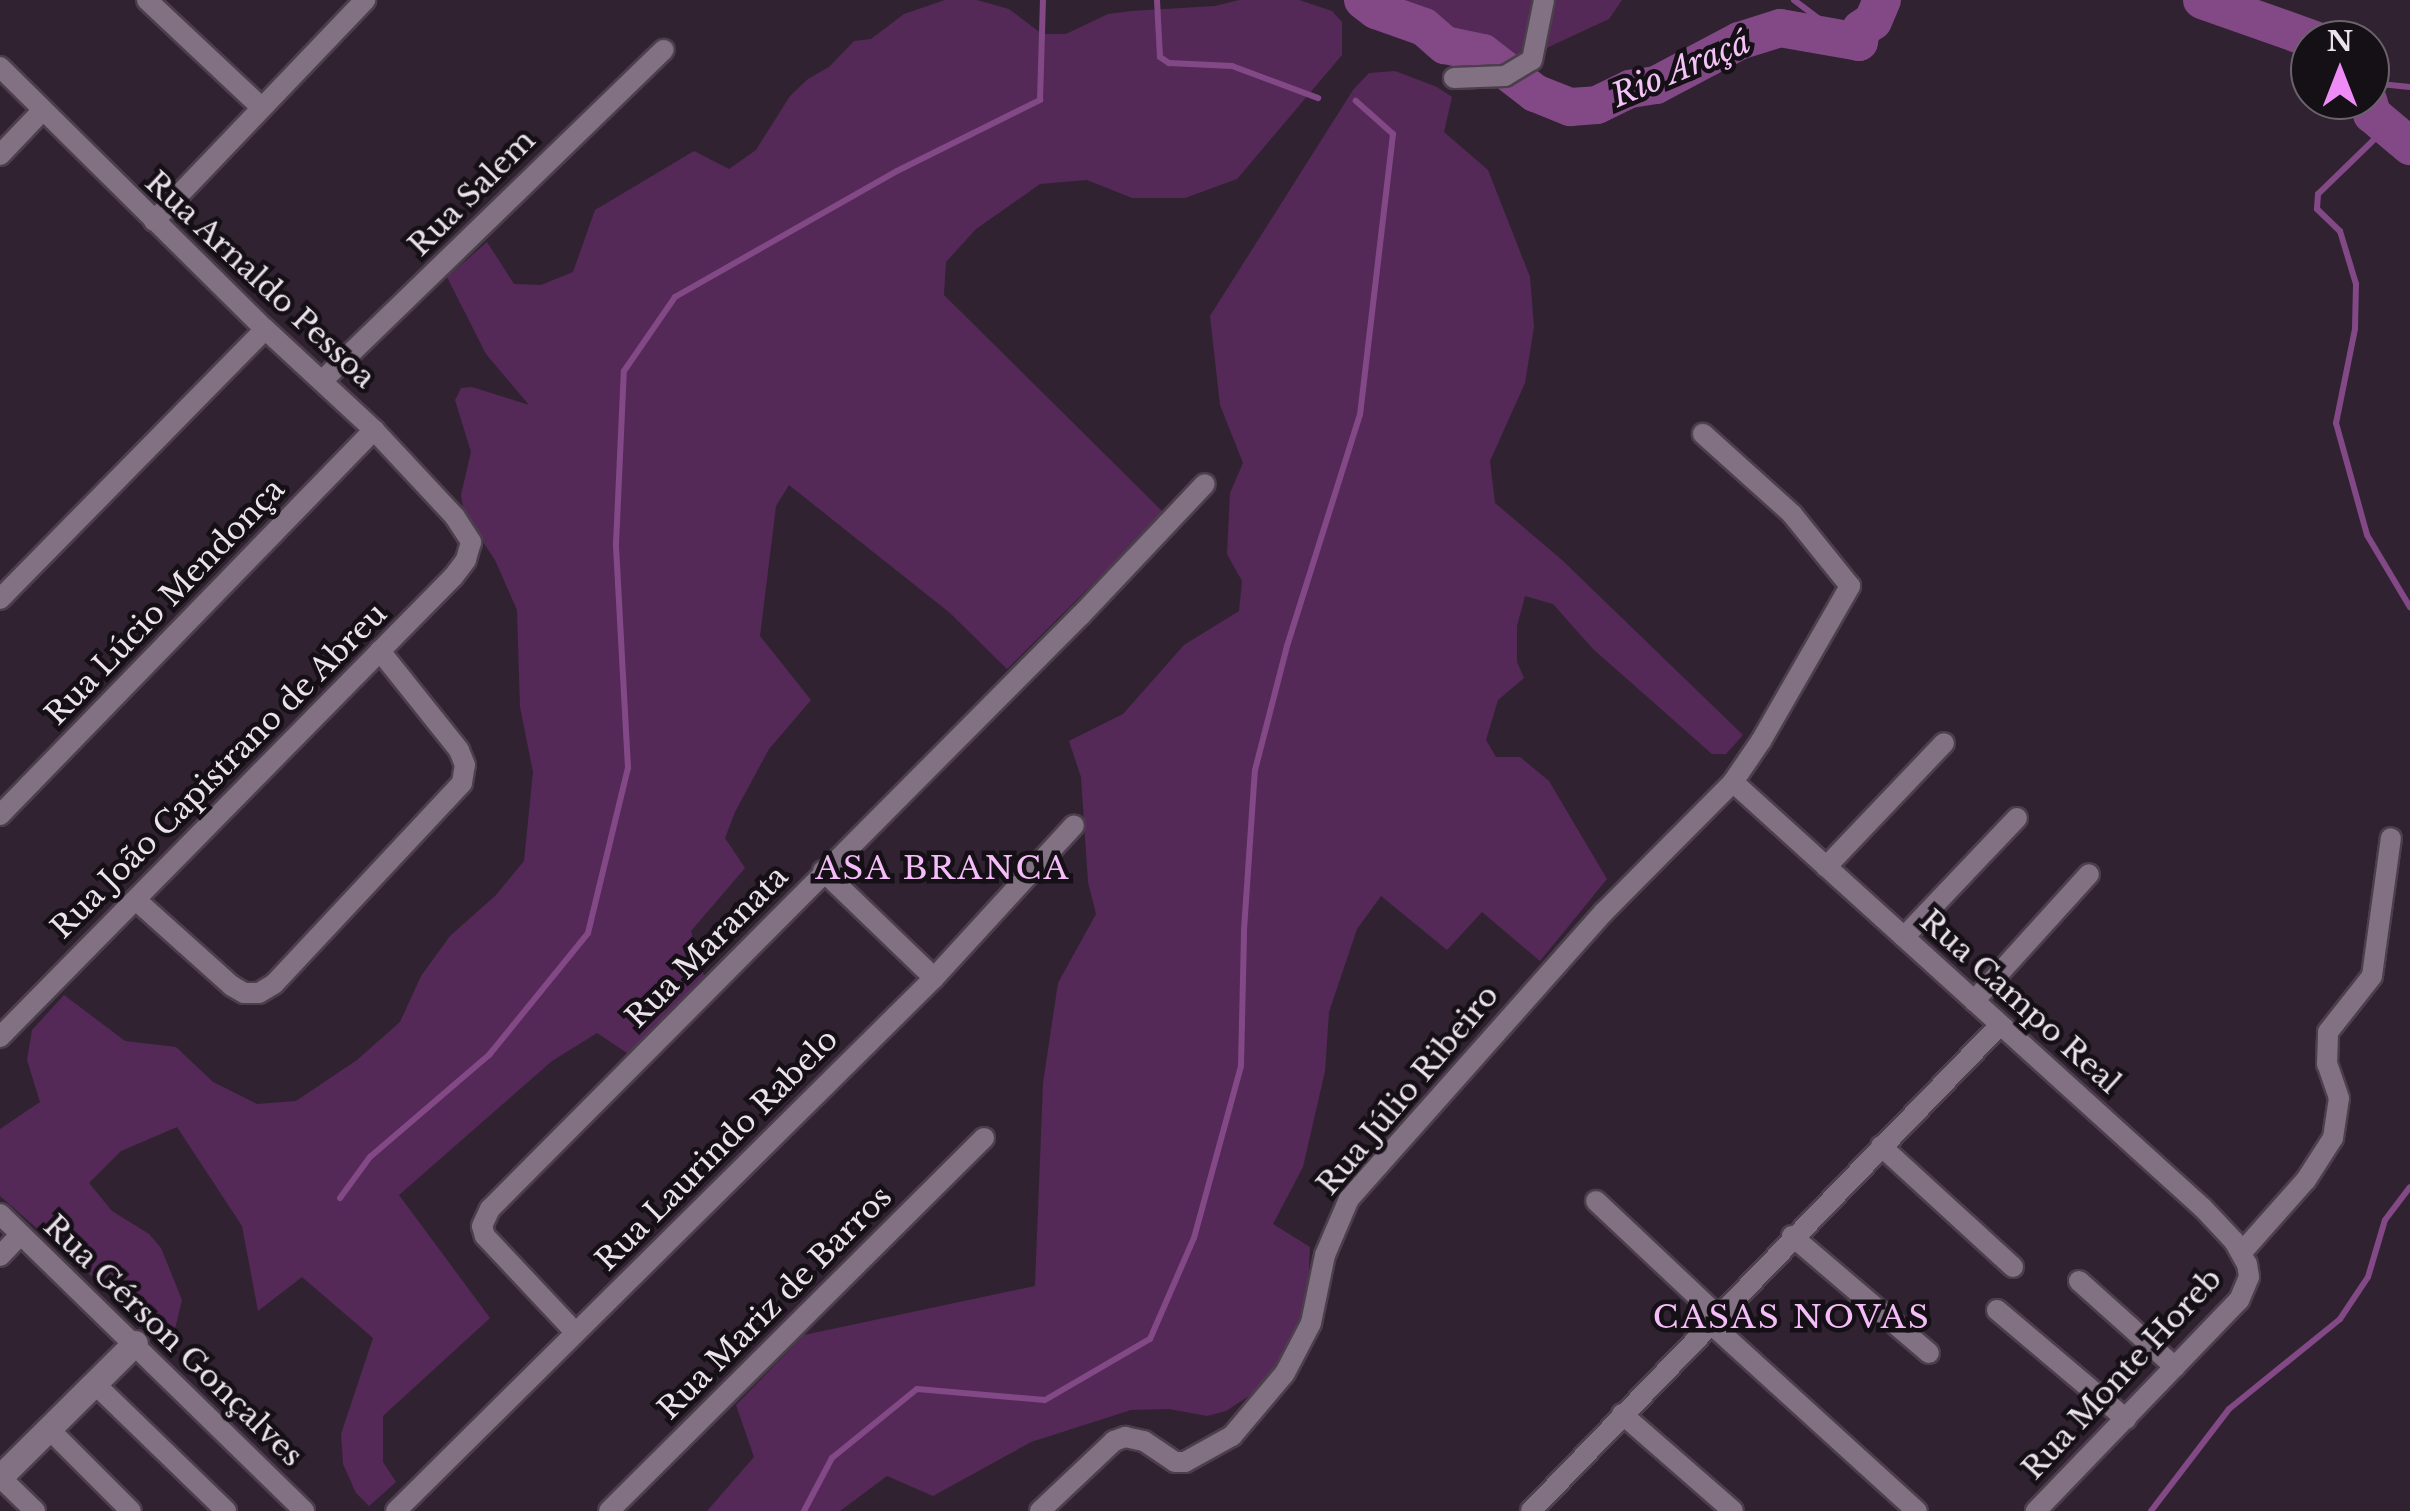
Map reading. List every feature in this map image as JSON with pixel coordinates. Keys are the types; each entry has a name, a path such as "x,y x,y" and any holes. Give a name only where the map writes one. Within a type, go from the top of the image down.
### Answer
{"street":[{"path":"154,221 365,0"},
{"path":"150,1 260,106"},
{"path":"1454,78 1514,72 1532,60 1542,10"},
{"name":"Rua Salem","path":"324,379 664,50"},
{"name":"Rua Arnaldo Pessoa","path":"0,68 265,330 324,379 456,517 470,542"},
{"path":"0,155 41,112"},
{"path":"0,598 265,330"},
{"name":"Rua Lúcio Mendonça","path":"0,815 374,430"},
{"path":"1703,434 1792,514 1850,586 1733,782"},
{"name":"Rua Maranata","path":"574,1332 485,1236 484,1218 823,871 1082,615 1205,484"},
{"name":"Rua João Capistrano de Abreu","path":"0,1037 453,576 466,560 470,542"},
{"path":"136,900 232,986 244,993 258,993 274,984 462,783 464,765 459,750 380,650"},
{"path":"1826,867 1944,743"},
{"name":"Rua Campo Real","path":"1733,782 2203,1208 2242,1252 2250,1277"},
{"name":"Rua Júlio Ribeiro","path":"1040,1511 1114,1442 1135,1437 1175,1462 1185,1462 1220,1444 1242,1426 1284,1373 1311,1322 1325,1255 1349,1198 1603,912 1733,782"},
{"path":"1904,936 2017,818"},
{"name":"Rua Laurindo Rabelo","path":"396,1511 934,978 1074,825"},
{"path":"2242,1252 2306,1180 2334,1138 2339,1098 2327,1064 2328,1032 2372,976 2391,838"},
{"path":"823,871 934,978"},
{"path":"1974,1001 2089,874"},
{"path":"1531,1511 1712,1318 2000,1025"},
{"name":"Rua Mariz de Barros","path":"608,1511 984,1138"},
{"path":"1881,1146 2012,1267"},
{"path":"1596,1201 1712,1318 1917,1511"},
{"name":"Rua Gérson Gonçalves","path":"0,1214 304,1511"},
{"path":"0,1256 21,1234"},
{"path":"1792,1236 1929,1353"},
{"name":"Rua Monte Horeb","path":"2036,1511 2239,1300 2250,1277"},
{"path":"2079,1281 2175,1367"},
{"path":"1998,1310 2126,1418"},
{"path":"35,1511 0,1477 135,1343"},
{"path":"94,1383 226,1511"},
{"path":"1622,1414 1733,1511"},
{"path":"48,1428 132,1511"}],"shaded area":[{"path":"945,0 977,0 1009,9 1042,34 1066,34 1108,14 1215,6 1239,0 1299,0 1332,11 1342,22 1342,55 1237,179 1185,198 1132,198 1087,180 1040,184 976,229 946,262 944,295 1164,513 1007,669 950,613 789,485 776,506 760,636 811,700 769,749 735,812 725,838 745,868 691,931 704,976 630,1055 597,1033 552,1061 399,1195 490,1318 383,1416 383,1462 396,1482 369,1506 356,1493 343,1464 341,1434 373,1338 302,1277 258,1311 242,1226 177,1127 121,1151 89,1183 112,1211 149,1234 161,1248 182,1300 175,1329 154,1331 0,1196 0,1129 40,1102 27,1060 32,1030 64,995 125,1041 176,1047 213,1082 257,1104 296,1101 357,1060 400,1022 421,976 450,936 495,896 524,861 533,772 520,707 517,610 495,560 464,514 461,495 471,452 455,400 461,388 472,387 529,405 486,354 447,277 487,242 514,284 541,285 573,272 595,210 694,151 729,169 756,150 790,96 829,67 854,41 871,39 904,14"},
{"path":"1355,0 1622,0 1609,19 1525,58 1382,21"},
{"path":"1395,71 1452,97 1444,132 1488,170 1530,277 1534,327 1525,383 1490,461 1495,503 1562,560 1743,735 1726,754 1712,754 1593,649 1553,604 1525,596 1517,626 1517,662 1524,678 1498,700 1486,740 1496,757 1520,757 1549,781 1607,879 1540,961 1482,912 1447,950 1381,896 1357,929 1329,1012 1325,1071 1303,1167 1273,1224 1310,1247 1307,1309 1286,1352 1255,1392 1226,1411 1207,1416 1169,1409 1131,1410 1031,1442 933,1496 887,1476 840,1511 707,1511 754,1457 736,1405 804,1335 1035,1286 1043,1083 1058,983 1096,914 1088,882 1081,777 1069,741 1123,714 1184,645 1239,611 1242,581 1227,554 1230,493 1243,463 1220,405 1210,316 1353,90 1369,73"}],"waterway":[{"path":"340,1198 370,1157 489,1055 588,933 628,768 616,544 624,371 675,297 897,171 1040,100 1043,0"},
{"path":"1157,0 1160,57 1169,63 1232,66 1318,98"},
{"name":"Rio Araçá","path":"1363,0 1376,10 1424,27 1445,45 1483,53 1535,93 1570,107 1597,105 1630,89 1656,85 1739,41 1780,28 1859,42 1861,29 1873,21 1882,0"},
{"path":"1794,0 1846,39"},
{"name":"Rio Araçá","path":"2202,0 2290,31"},
{"path":"2390,85 2410,87"},
{"path":"804,1511 832,1458 917,1389 1045,1400 1150,1339 1194,1238 1241,1066 1244,930 1255,770 1287,646 1360,415 1393,134 1356,101"},
{"name":"Rio Araçá","path":"2379,120 2410,146"},
{"path":"2387,127 2318,194 2317,209 2340,231 2356,284 2355,329 2336,423 2367,535 2410,607"},
{"path":"2151,1511 2229,1409 2340,1319 2368,1277 2385,1220 2410,1187"}],"district":[{"name":"ASA BRANCA","path":"943,868"},
{"name":"CASAS NOVAS","path":"1792,1317"}]}
